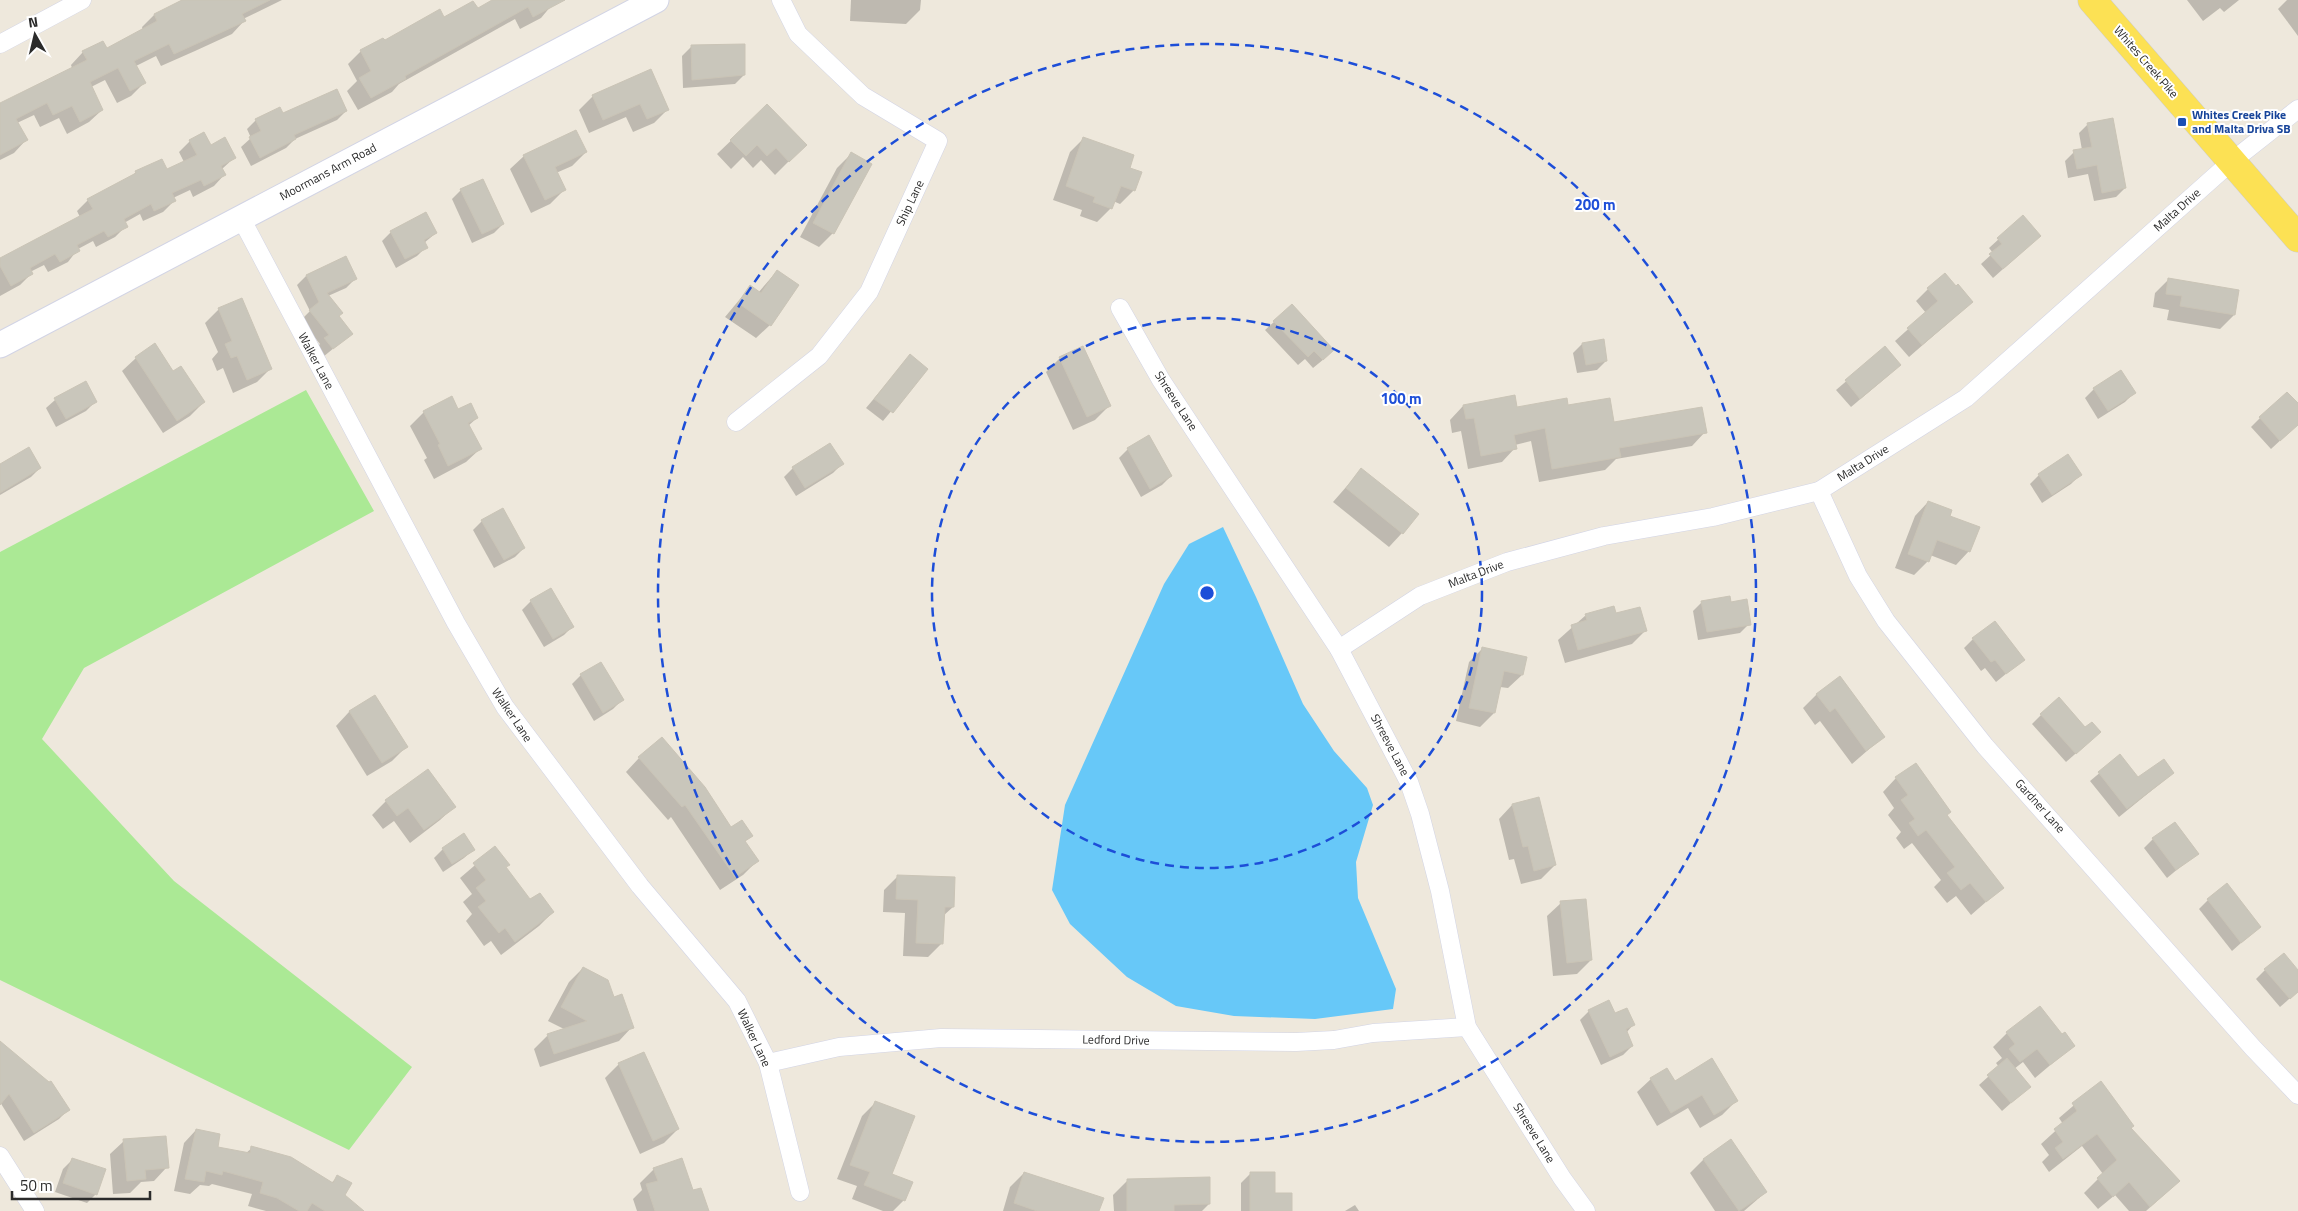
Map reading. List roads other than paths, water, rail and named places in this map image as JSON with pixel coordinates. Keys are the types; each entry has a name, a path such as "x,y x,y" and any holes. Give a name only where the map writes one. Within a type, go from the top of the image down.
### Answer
{"main road":[{"name":"Whites Creek Pike","path":"2092,0 2298,238"}],"street":[{"path":"0,44 82,0"},
{"name":"Moormans Arm Road","path":"0,345 656,0"},
{"name":"Ship Lane","path":"736,422 819,356 869,292 938,141 863,96 798,34 781,0"},
{"name":"Malta Drive","path":"1339,649 1420,596 1507,562 1604,536 1713,517 1819,491 1966,398 2231,162 2298,109"},
{"name":"Walker Lane","path":"241,218 456,623 505,707 640,886 736,1002 768,1063 800,1192"},
{"name":"Shreeve Lane","path":"1120,308 1161,380 1339,649 1409,782 1420,814 1440,891 1467,1027 1562,1178 1586,1211"},
{"name":"Gardner Lane","path":"1819,491 1858,576 1886,622 1985,746 2253,1048 2298,1095"},
{"name":"Ledford Drive","path":"768,1063 839,1047 941,1038 1296,1042 1334,1040 1373,1033 1467,1027"},
{"path":"0,1156 35,1211"}],"water":[{"path":"1223,527 1303,704 1334,751 1367,788 1373,805 1356,862 1358,898 1396,989 1393,1009 1315,1019 1234,1016 1176,1006 1127,977 1070,924 1052,890 1065,805 1164,584 1189,544"}],"place":[{"name":"Whites Creek Pike and Malta Driva SB","path":"2182,122"}]}
